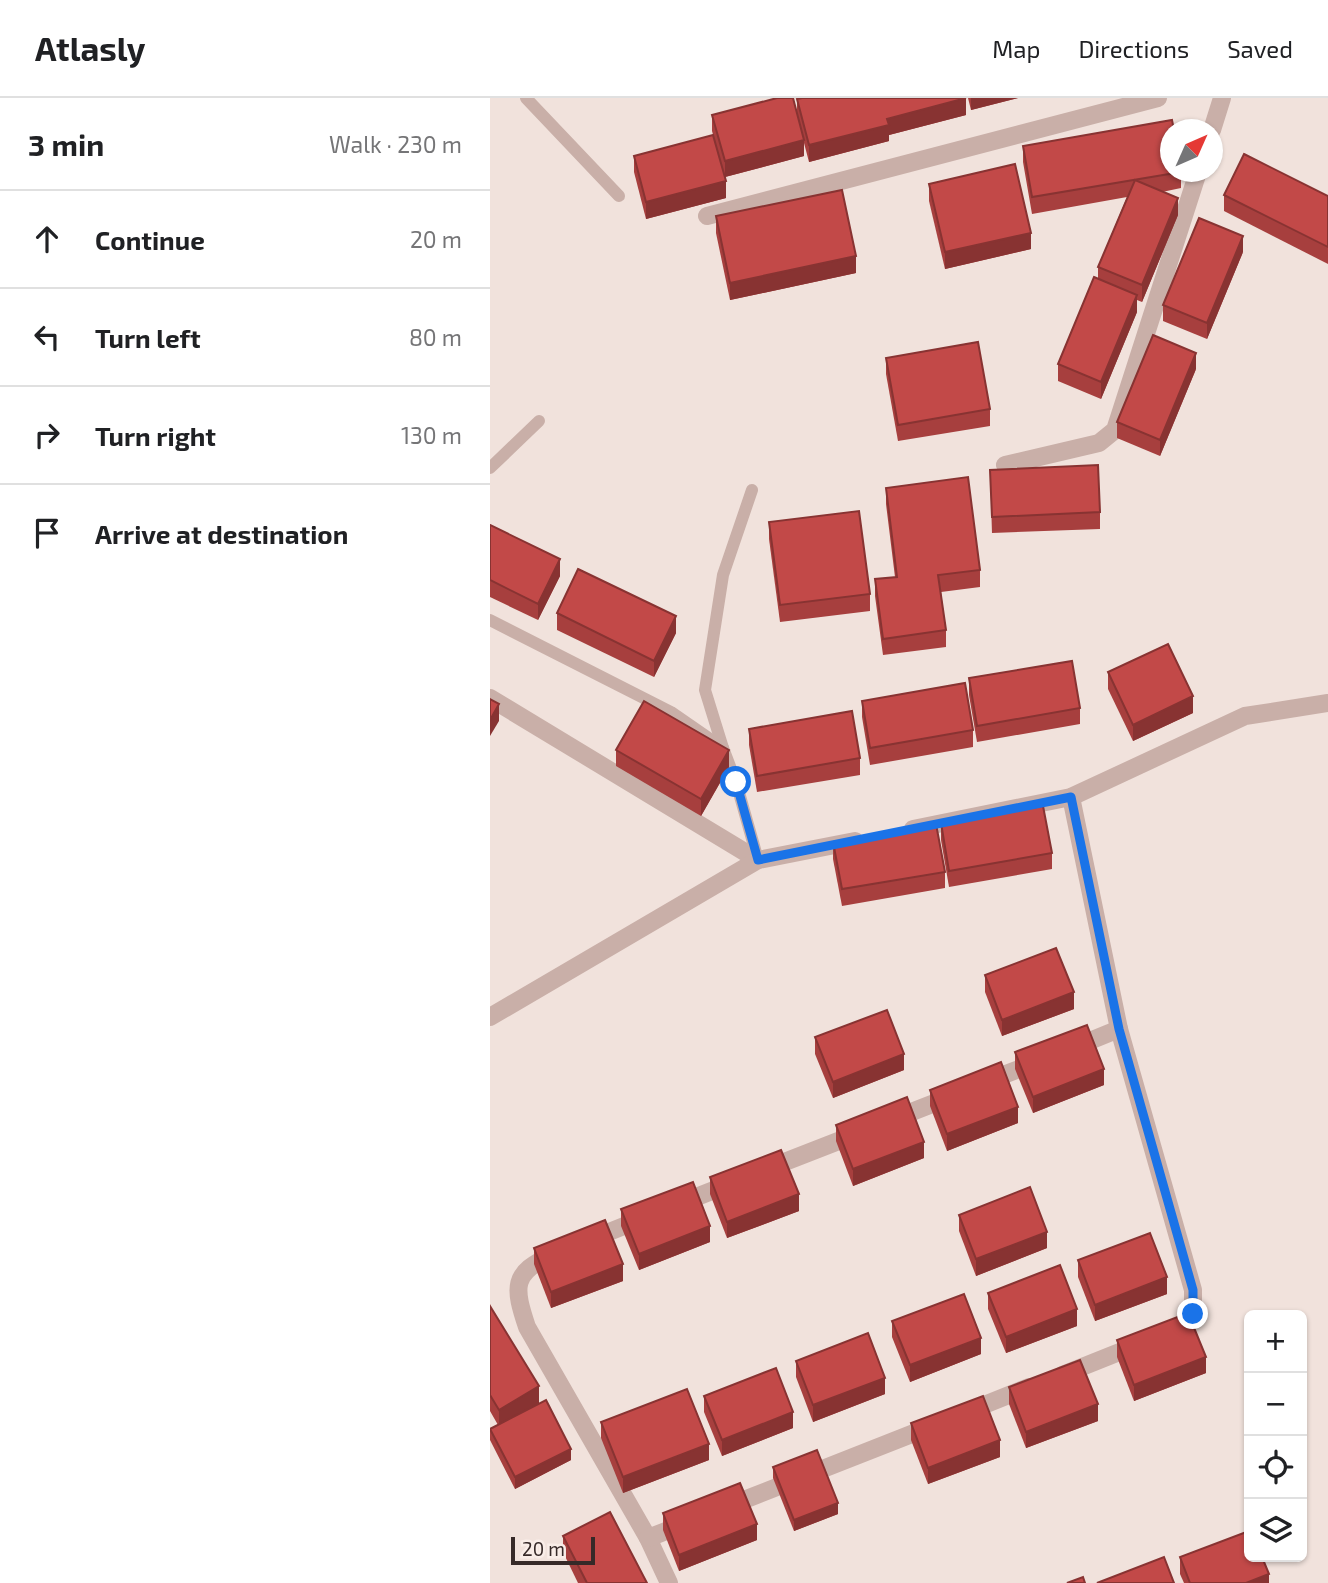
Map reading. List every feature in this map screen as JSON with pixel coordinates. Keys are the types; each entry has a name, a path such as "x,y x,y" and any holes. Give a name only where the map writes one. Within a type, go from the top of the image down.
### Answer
{"street":[{"path":"707,216 1158,98"},
{"path":"1215,119 1222,98"},
{"path":"1006,465 1099,443 1115,430 1195,182"},
{"path":"490,698 758,860"},
{"path":"894,833 1071,797 1245,716 1328,703"},
{"path":"648,1538 1178,1329 1193,1314 1193,1290 1119,1029 1071,797"},
{"path":"490,1017 758,860 867,838"},
{"path":"669,1583 648,1538 527,1326 517,1295 522,1273 537,1261 1119,1029"}],"lane":[{"path":"526,98 619,195"},
{"path":"490,468 539,421"},
{"path":"752,490 723,575 705,690 736,782 758,860"},
{"path":"490,620 671,712 723,748"}],"building":[{"path":"777,98 793,98 804,140 725,161 712,115"},
{"path":"966,98 887,119 889,125 809,145 797,99"},
{"path":"1160,122 1160,176 1032,197 1023,146"},
{"path":"713,135 726,181 646,202 634,156"},
{"path":"1244,154 1328,196 1328,247 1224,195"},
{"path":"1015,164 1031,233 945,252 929,184"},
{"path":"1135,180 1178,198 1142,285 1098,267"},
{"path":"842,190 856,256 730,283 716,216"},
{"path":"1199,218 1243,236 1207,323 1163,305"},
{"path":"1094,277 1137,295 1101,382 1058,364"},
{"path":"1153,335 1196,353 1160,440 1117,422"},
{"path":"978,342 990,409 898,425 886,358"},
{"path":"1098,465 1100,512 992,517 990,470"},
{"path":"968,477 980,570 938,575 946,630 883,639 875,579 897,577 886,488"},
{"path":"859,511 870,594 780,605 769,522"},
{"path":"490,525 560,559 538,604 490,580"},
{"path":"578,569 676,616 654,661 557,613"},
{"path":"1168,644 1193,696 1133,725 1108,672"},
{"path":"1072,661 1080,708 977,726 969,678"},
{"path":"965,683 973,730 870,748 862,701"},
{"path":"490,699 499,704 490,720"},
{"path":"644,701 729,750 701,799 616,750"},
{"path":"852,711 860,758 757,776 749,729"},
{"path":"1043,806 1052,853 949,871 941,823"},
{"path":"936,824 945,872 842,889 833,842"},
{"path":"1056,948 1074,992 1002,1020 985,975"},
{"path":"887,1010 904,1054 833,1082 815,1037"},
{"path":"1087,1025 1104,1069 1033,1097 1015,1052"},
{"path":"1001,1062 1018,1107 947,1134 930,1090"},
{"path":"907,1097 924,1142 853,1169 836,1125"},
{"path":"781,1150 799,1194 727,1222 710,1177"},
{"path":"693,1182 710,1226 639,1254 621,1209"},
{"path":"1030,1187 1047,1232 976,1259 959,1215"},
{"path":"605,1220 623,1264 551,1292 534,1248"},
{"path":"1150,1233 1167,1277 1095,1305 1078,1260"},
{"path":"1060,1265 1077,1309 1006,1337 988,1293"},
{"path":"964,1294 981,1338 910,1365 892,1321"},
{"path":"490,1306 539,1386 499,1410 490,1395"},
{"path":"1188,1313 1206,1357 1134,1385 1117,1340"},
{"path":"868,1333 885,1378 813,1405 796,1361"},
{"path":"1080,1360 1098,1404 1026,1432 1009,1387"},
{"path":"776,1368 793,1412 722,1440 704,1396"},
{"path":"687,1389 709,1444 623,1477 601,1422"},
{"path":"983,1396 1000,1440 928,1468 911,1423"},
{"path":"546,1400 571,1449 515,1477 490,1429"},
{"path":"817,1450 838,1503 794,1520 773,1467"},
{"path":"740,1483 757,1524 679,1555 663,1513"},
{"path":"610,1512 647,1583 587,1583 563,1536"},
{"path":"1244,1533 1244,1562 1264,1562 1269,1574 1246,1583 1190,1583 1180,1557"},
{"path":"1164,1557 1174,1583 1097,1583"},
{"path":"1083,1577 1085,1583 1067,1583"}],"route":[{"path":"736,782 758,860 1071,797 1119,1029 1193,1290 1193,1314"}]}
